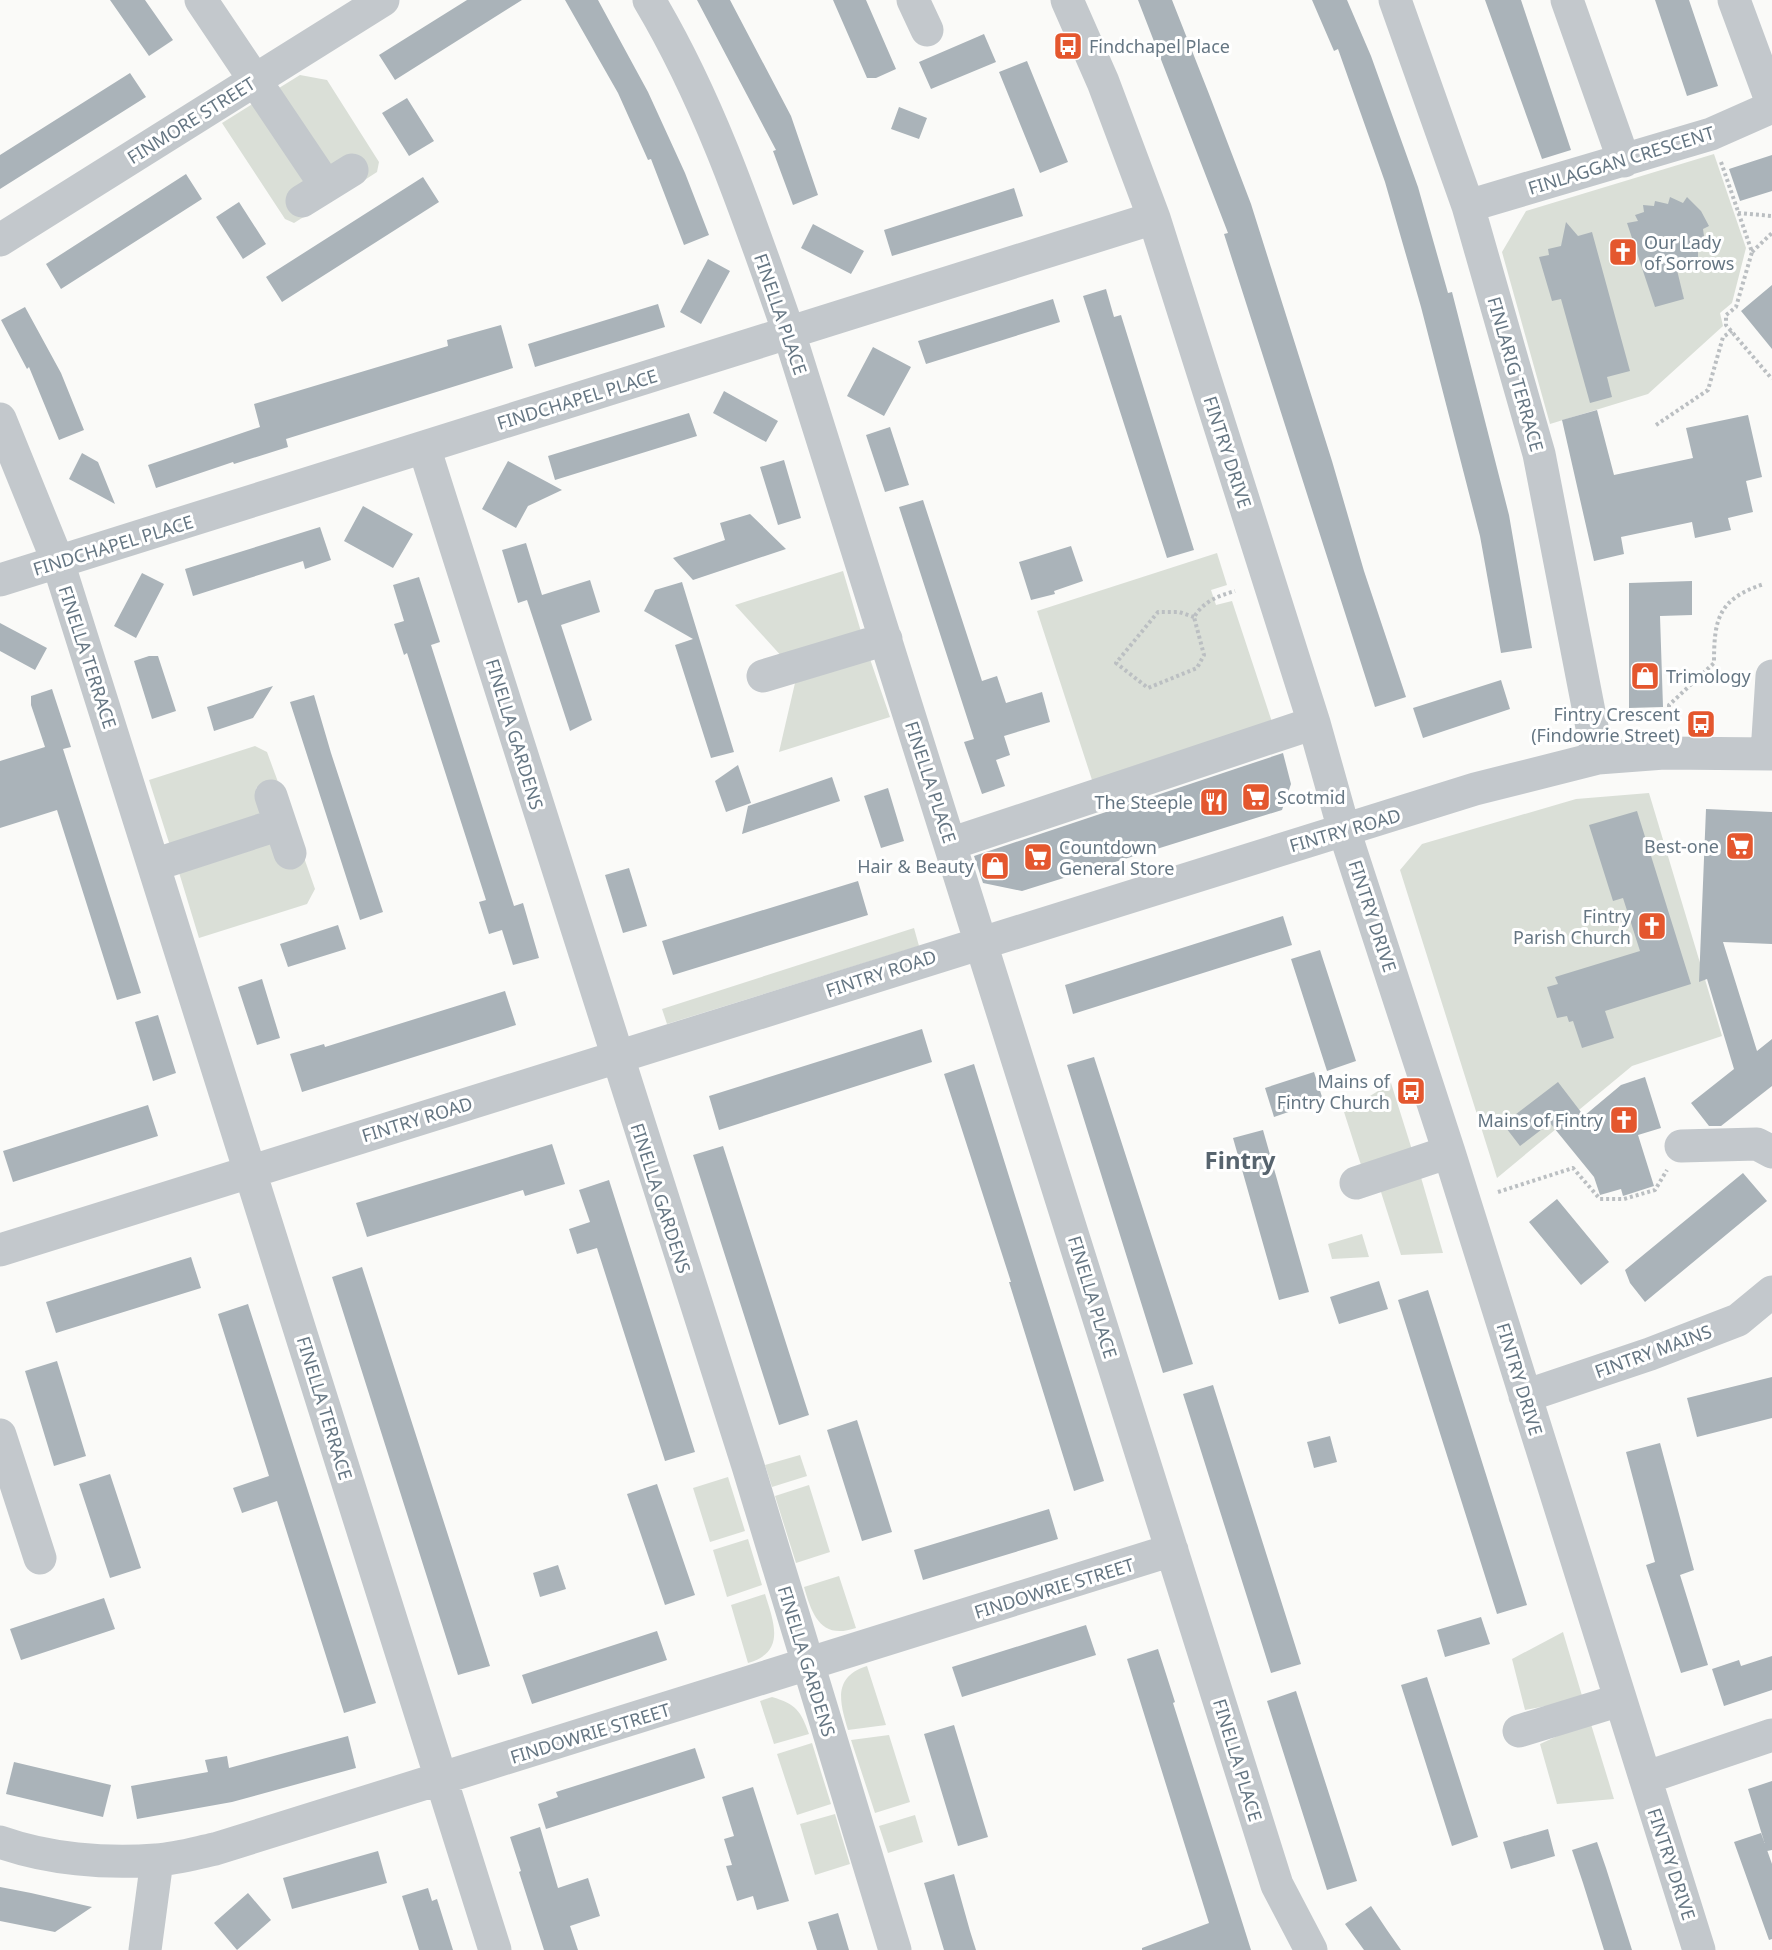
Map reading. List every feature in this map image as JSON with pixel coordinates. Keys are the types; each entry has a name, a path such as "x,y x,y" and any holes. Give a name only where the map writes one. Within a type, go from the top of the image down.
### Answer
{"street":[{"path":"201,0 327,186"},
{"name":"FINMORE STREET","path":"0,240 383,0"},
{"name":"FINELLA PLACE","path":"649,0 667,30 713,127 789,333 1277,1885 1311,1950"},
{"path":"914,0 927,30"},
{"name":"FINTRY DRIVE","path":"1067,0 1103,82 1154,218 1314,723 1344,830 1449,1152 1699,1950"},
{"name":"FINLARIG TERRACE","path":"1395,0 1468,206 1539,454 1598,758"},
{"path":"1567,0 1624,161"},
{"path":"1734,0 1772,105"},
{"name":"FINLAGGAN CRESCENT","path":"1468,206 1711,134 1772,105"},
{"name":"FINDCHAPEL PLACE","path":"0,580 1154,218"},
{"name":"FINELLA TERRACE","path":"0,419 58,562 495,1950"},
{"name":"FINELLA GARDENS","path":"424,447 616,1057 748,1466 895,1950"},
{"path":"763,676 886,639"},
{"path":"1769,753 1772,676"},
{"path":"950,844 1314,723"},
{"name":"FINTRY ROAD","path":"0,1250 981,941 1474,789 1598,758 1664,753 1769,753"},
{"path":"154,865 280,824"},
{"path":"1681,1146 1757,1144 1772,1152"},
{"path":"1356,1183 1449,1152"},
{"name":"FINTRY MAINS","path":"1525,1396 1650,1354 1738,1320 1772,1292"},
{"path":"0,1435 40,1558"},
{"name":"FINDOWRIE STREET","path":"0,1842 20,1849 89,1859 157,1860 215,1849 442,1780 1172,1550"},
{"path":"1519,1731 1620,1700"},
{"path":"1645,1778 1772,1735"},
{"path":"145,1950 157,1860"}],"path":[{"path":"1711,134 1752,252"},
{"path":"1738,213 1772,216"},
{"path":"1772,233 1752,252 1736,307 1726,315 1726,325 1772,379"},
{"path":"1656,425 1708,390 1723,337 1732,331"},
{"path":"1669,719 1669,705 1714,663 1714,628 1725,607 1742,591 1764,584"},
{"path":"1194,617 1179,612 1158,612 1116,663 1148,688 1197,668 1204,655 1194,617 1200,608 1214,598 1235,591"},
{"path":"1498,1192 1573,1168 1600,1199 1624,1199 1655,1190 1681,1146"}],"shaded area":[{"path":"300,75 327,80 379,162 377,172 360,183 331,171 279,88"},
{"path":"254,103 309,175 310,213 294,223 285,219 222,123"},
{"path":"1714,154 1746,248 1732,303 1720,313 1723,326 1648,394 1550,424 1502,252 1526,211"},
{"path":"1217,553 1227,585 1211,590 1216,605 1232,601 1273,725 1093,783 1037,611"},
{"path":"843,571 862,635 784,659 735,605"},
{"path":"870,659 890,717 779,752 795,683"},
{"path":"255,746 267,752 278,782 256,788 263,812 172,852 149,780"},
{"path":"1649,793 1722,1036 1632,1066 1497,1178 1400,870 1422,844 1576,799"},
{"path":"253,841 301,849 315,889 307,904 199,938 177,866"},
{"path":"914,928 919,946 667,1024 662,1009"},
{"path":"1391,1083 1413,1153 1362,1168 1344,1112"},
{"path":"1420,1174 1443,1253 1401,1255 1380,1189"},
{"path":"1362,1234 1369,1257 1332,1259 1328,1244"},
{"path":"800,1455 807,1476 772,1487 765,1465"},
{"path":"728,1477 745,1531 710,1542 693,1488"},
{"path":"809,1485 830,1552 796,1563 775,1496"},
{"path":"748,1539 762,1585 727,1597 713,1550"},
{"path":"839,1576 856,1628 834,1631 826,1628 815,1615 804,1587"},
{"path":"765,1594 774,1626 772,1644 768,1652 748,1663 731,1605"},
{"path":"1563,1632 1583,1699 1525,1710 1512,1659"},
{"path":"867,1666 886,1725 848,1730 841,1701 843,1684 856,1671"},
{"path":"772,1697 787,1702 796,1709 809,1734 774,1744 760,1701"},
{"path":"1590,1721 1614,1799 1557,1804 1540,1744"},
{"path":"889,1735 910,1802 875,1813 851,1740"},
{"path":"812,1743 831,1804 797,1815 777,1754"},
{"path":"835,1814 850,1864 815,1875 800,1824"},
{"path":"915,1815 923,1842 888,1853 879,1826"}],"building":[{"path":"110,0 145,0 173,40 149,56"},
{"path":"467,0 522,0 395,80 379,55"},
{"path":"565,0 598,0 648,92 685,173 709,235 684,245 651,159 648,160 618,93"},
{"path":"697,0 730,0 791,116 818,195 793,205 773,151 776,150"},
{"path":"833,0 866,0 896,69 876,78 867,78"},
{"path":"1138,0 1172,0 1209,94 1251,204 1364,571 1406,697 1375,707 1224,234 1228,233"},
{"path":"1312,0 1347,0 1371,56 1418,187 1448,293 1452,292 1509,515 1532,648 1501,653 1480,536 1421,307 1385,182 1338,49 1334,51"},
{"path":"1485,0 1521,0 1571,150 1542,159"},
{"path":"1655,0 1689,0 1718,86 1687,96"},
{"path":"984,34 996,62 931,89 919,62"},
{"path":"1027,61 1068,162 1040,173 999,72"},
{"path":"130,73 146,97 0,189 0,155"},
{"path":"407,98 434,141 409,156 382,113"},
{"path":"899,107 927,118 919,139 891,129"},
{"path":"1772,155 1772,191 1740,201 1729,169"},
{"path":"186,174 202,199 61,289 46,264"},
{"path":"423,177 439,202 282,302 266,277"},
{"path":"1014,188 1023,216 892,256 884,230"},
{"path":"1670,197 1683,203 1687,197 1701,211 1709,226 1703,229 1705,243 1698,244 1698,257 1691,257 1688,267 1677,270 1684,299 1655,307 1627,223 1638,221 1635,215 1644,212 1643,205 1654,206 1655,201 1668,204"},
{"path":"239,202 266,244 243,259 216,217"},
{"path":"1566,222 1578,236 1592,232 1630,371 1607,377 1612,397 1590,403 1561,299 1552,301 1539,257 1549,255 1548,249 1561,246"},
{"path":"813,224 864,251 851,274 801,248"},
{"path":"708,259 730,271 701,324 680,312"},
{"path":"1772,285 1772,349 1741,311"},
{"path":"1106,289 1114,317 1121,315 1194,550 1167,558 1083,296"},
{"path":"1053,299 1060,322 926,364 918,341"},
{"path":"658,304 665,327 535,367 528,344"},
{"path":"25,307 61,373 84,430 59,440 29,367 27,369 1,320"},
{"path":"501,325 513,368 286,439 288,447 234,464 233,462 156,488 148,465 260,427 254,404 448,346 447,340"},
{"path":"873,347 911,367 884,416 847,396"},
{"path":"724,391 778,421 766,442 713,413"},
{"path":"1597,410 1614,475 1693,458 1686,428 1748,415 1762,477 1746,481 1753,512 1728,518 1731,530 1695,538 1692,522 1621,537 1624,554 1594,561 1562,420"},
{"path":"689,413 697,436 555,480 548,456"},
{"path":"890,427 909,485 885,492 866,435"},
{"path":"82,453 98,462 115,504 69,479"},
{"path":"784,460 801,518 778,525 760,467"},
{"path":"508,461 562,490 528,506 516,528 482,509"},
{"path":"923,500 982,681 997,676 1006,703 1042,692 1050,722 1004,736 1010,755 996,760 1005,786 982,794 964,742 974,739 899,507"},
{"path":"363,506 413,534 393,568 344,541"},
{"path":"750,514 786,549 693,580 673,558 725,540 720,523"},
{"path":"320,527 331,560 305,569 303,561 193,596 185,569"},
{"path":"526,543 542,595 590,580 600,612 561,625 592,720 570,731 527,600 518,603 502,550"},
{"path":"1071,546 1083,581 1054,591 1055,594 1031,600 1019,562"},
{"path":"142,573 164,584 136,638 114,626"},
{"path":"419,577 440,642 431,645 514,906 523,903 539,958 513,965 502,930 489,934 479,902 486,900 407,653 404,655 394,624 404,621 393,585"},
{"path":"1692,581 1692,615 1660,616 1663,707 1629,708 1629,583"},
{"path":"682,582 734,752 711,758 675,645 693,639 644,611 655,590"},
{"path":"0,623 47,648 35,670 0,651"},
{"path":"149,656 158,656 176,711 152,719 134,661"},
{"path":"1501,680 1510,709 1423,738 1413,708"},
{"path":"273,686 253,718 214,731 207,707"},
{"path":"52,689 71,747 63,749 141,993 117,1000 57,810 0,828 0,761 45,747 31,705 31,696"},
{"path":"314,695 383,912 360,920 290,702"},
{"path":"1283,753 1291,784 1282,810 1022,891 983,883 974,856"},
{"path":"738,765 751,803 726,812 715,781"},
{"path":"832,777 840,801 742,834 748,806"},
{"path":"888,788 904,841 881,848 864,796"},
{"path":"1706,809 1772,812 1772,944 1723,942 1757,1051 1772,1039 1772,1086 1721,1126 1709,1126 1691,1103 1734,1069 1707,979 1699,982"},
{"name":"Fintry Parish Church","path":"1637,811 1691,984 1605,1011 1614,1038 1582,1048 1573,1021 1569,1022 1567,1016 1557,1018 1547,987 1558,984 1555,977 1640,951 1623,898 1613,901 1589,825"},
{"path":"629,868 647,926 623,933 605,875"},
{"path":"858,881 868,915 673,975 662,941"},
{"path":"1283,916 1292,945 1073,1014 1065,985"},
{"path":"338,925 346,949 288,967 280,944"},
{"path":"1320,950 1356,1061 1327,1071 1291,959"},
{"path":"262,979 280,1038 257,1045 238,987"},
{"path":"505,991 516,1025 302,1092 290,1054 324,1044 325,1047"},
{"path":"158,1015 176,1073 153,1081 135,1022"},
{"path":"922,1029 932,1062 719,1130 709,1096"},
{"path":"1094,1057 1193,1364 1163,1373 1067,1065"},
{"path":"974,1064 1104,1481 1074,1491 1009,1282 1011,1282 944,1074"},
{"path":"1314,1072 1323,1100 1274,1117 1265,1088"},
{"path":"1645,1077 1661,1128 1638,1135 1654,1186 1623,1196 1621,1189 1600,1195 1594,1177 1550,1123 1520,1146 1503,1124 1558,1082 1584,1116 1621,1085"},
{"path":"148,1105 158,1136 13,1182 3,1151"},
{"path":"1263,1130 1309,1292 1279,1300 1233,1138"},
{"path":"552,1144 565,1184 525,1196 523,1190 367,1237 356,1203"},
{"path":"723,1146 809,1415 779,1425 693,1155"},
{"path":"1743,1173 1767,1201 1645,1302 1630,1283 1625,1270"},
{"path":"609,1180 695,1452 665,1461 597,1248 577,1254 569,1229 590,1222 579,1190"},
{"path":"1557,1199 1609,1262 1581,1285 1529,1222"},
{"path":"191,1257 201,1288 56,1333 46,1302"},
{"path":"362,1267 490,1666 458,1675 332,1277"},
{"path":"1379,1281 1388,1309 1339,1324 1330,1297"},
{"path":"1428,1290 1527,1605 1497,1614 1398,1300"},
{"path":"248,1304 376,1703 344,1713 277,1501 242,1513 233,1488 269,1476 218,1314"},
{"path":"57,1361 86,1456 54,1466 25,1371"},
{"path":"1772,1377 1772,1418 1697,1437 1687,1398"},
{"path":"1213,1385 1301,1664 1271,1673 1183,1394"},
{"path":"857,1420 892,1532 862,1541 827,1430"},
{"path":"1330,1436 1337,1462 1314,1468 1307,1442"},
{"path":"1660,1443 1694,1570 1680,1575 1708,1665 1681,1673 1646,1565 1655,1562 1626,1452"},
{"path":"110,1474 141,1568 110,1578 79,1484"},
{"path":"657,1484 695,1595 665,1605 627,1494"},
{"path":"1049,1509 1058,1539 923,1580 914,1550"},
{"path":"558,1565 566,1589 540,1597 533,1573"},
{"path":"104,1598 115,1629 21,1660 10,1629"},
{"path":"1481,1617 1490,1644 1445,1657 1437,1630"},
{"path":"1086,1625 1096,1655 962,1697 952,1667"},
{"path":"657,1631 667,1660 532,1704 522,1675"},
{"path":"1158,1649 1251,1950 1142,1950 1142,1948 1209,1923 1127,1659"},
{"path":"1772,1656 1772,1690 1724,1706 1712,1669 1739,1660 1741,1666"},
{"path":"1427,1677 1478,1837 1452,1846 1401,1685"},
{"path":"1296,1691 1357,1881 1327,1890 1267,1701"},
{"path":"954,1725 988,1837 958,1846 924,1734"},
{"path":"348,1736 356,1768 232,1802 137,1819 131,1786 208,1772 205,1760 227,1756 229,1768"},
{"path":"695,1748 705,1778 546,1829 538,1804 558,1797 556,1792"},
{"path":"14,1762 111,1785 103,1817 6,1794"},
{"path":"1772,1781 1772,1850 1767,1851 1748,1789"},
{"path":"753,1787 789,1901 757,1910 753,1896 737,1901 726,1866 732,1865 724,1839 734,1836 722,1797"},
{"path":"540,1827 558,1888 588,1878 600,1916 570,1926 578,1950 544,1950 519,1872 521,1871 510,1837"},
{"path":"1548,1829 1555,1856 1511,1869 1503,1842"},
{"path":"1761,1833 1772,1864 1772,1939 1769,1940 1734,1842"},
{"path":"1597,1842 1632,1950 1604,1950 1572,1850"},
{"path":"378,1851 387,1883 292,1909 283,1878"},
{"path":"954,1874 976,1950 944,1950 924,1883"},
{"path":"0,1887 92,1907 55,1932 0,1921"},
{"path":"428,1888 432,1901 437,1899 453,1950 419,1950 402,1896"},
{"path":"248,1893 271,1920 237,1950 214,1923"},
{"path":"1371,1906 1401,1950 1364,1950 1345,1924"},
{"path":"838,1913 849,1950 817,1950 808,1922"}],"place":[{"name":"Findchapel Place","path":"1068,46"},
{"name":"Our Lady of Sorrows","path":"1623,252"},
{"name":"Trimology","path":"1645,676"},
{"name":"Fintry Crescent (Findowrie Street)","path":"1701,724"},
{"name":"Scotmid","path":"1256,797"},
{"name":"The Steeple","path":"1214,802"},
{"name":"Best-one","path":"1740,846"},
{"name":"Countdown General Store","path":"1038,857"},
{"name":"Hair & Beauty","path":"995,866"},
{"name":"Fintry Parish Church","path":"1652,926"},
{"name":"Mains of Fintry Church","path":"1411,1091"},
{"name":"Mains of Fintry","path":"1624,1120"}],"district":[{"name":"Fintry","path":"1240,1159"}]}
